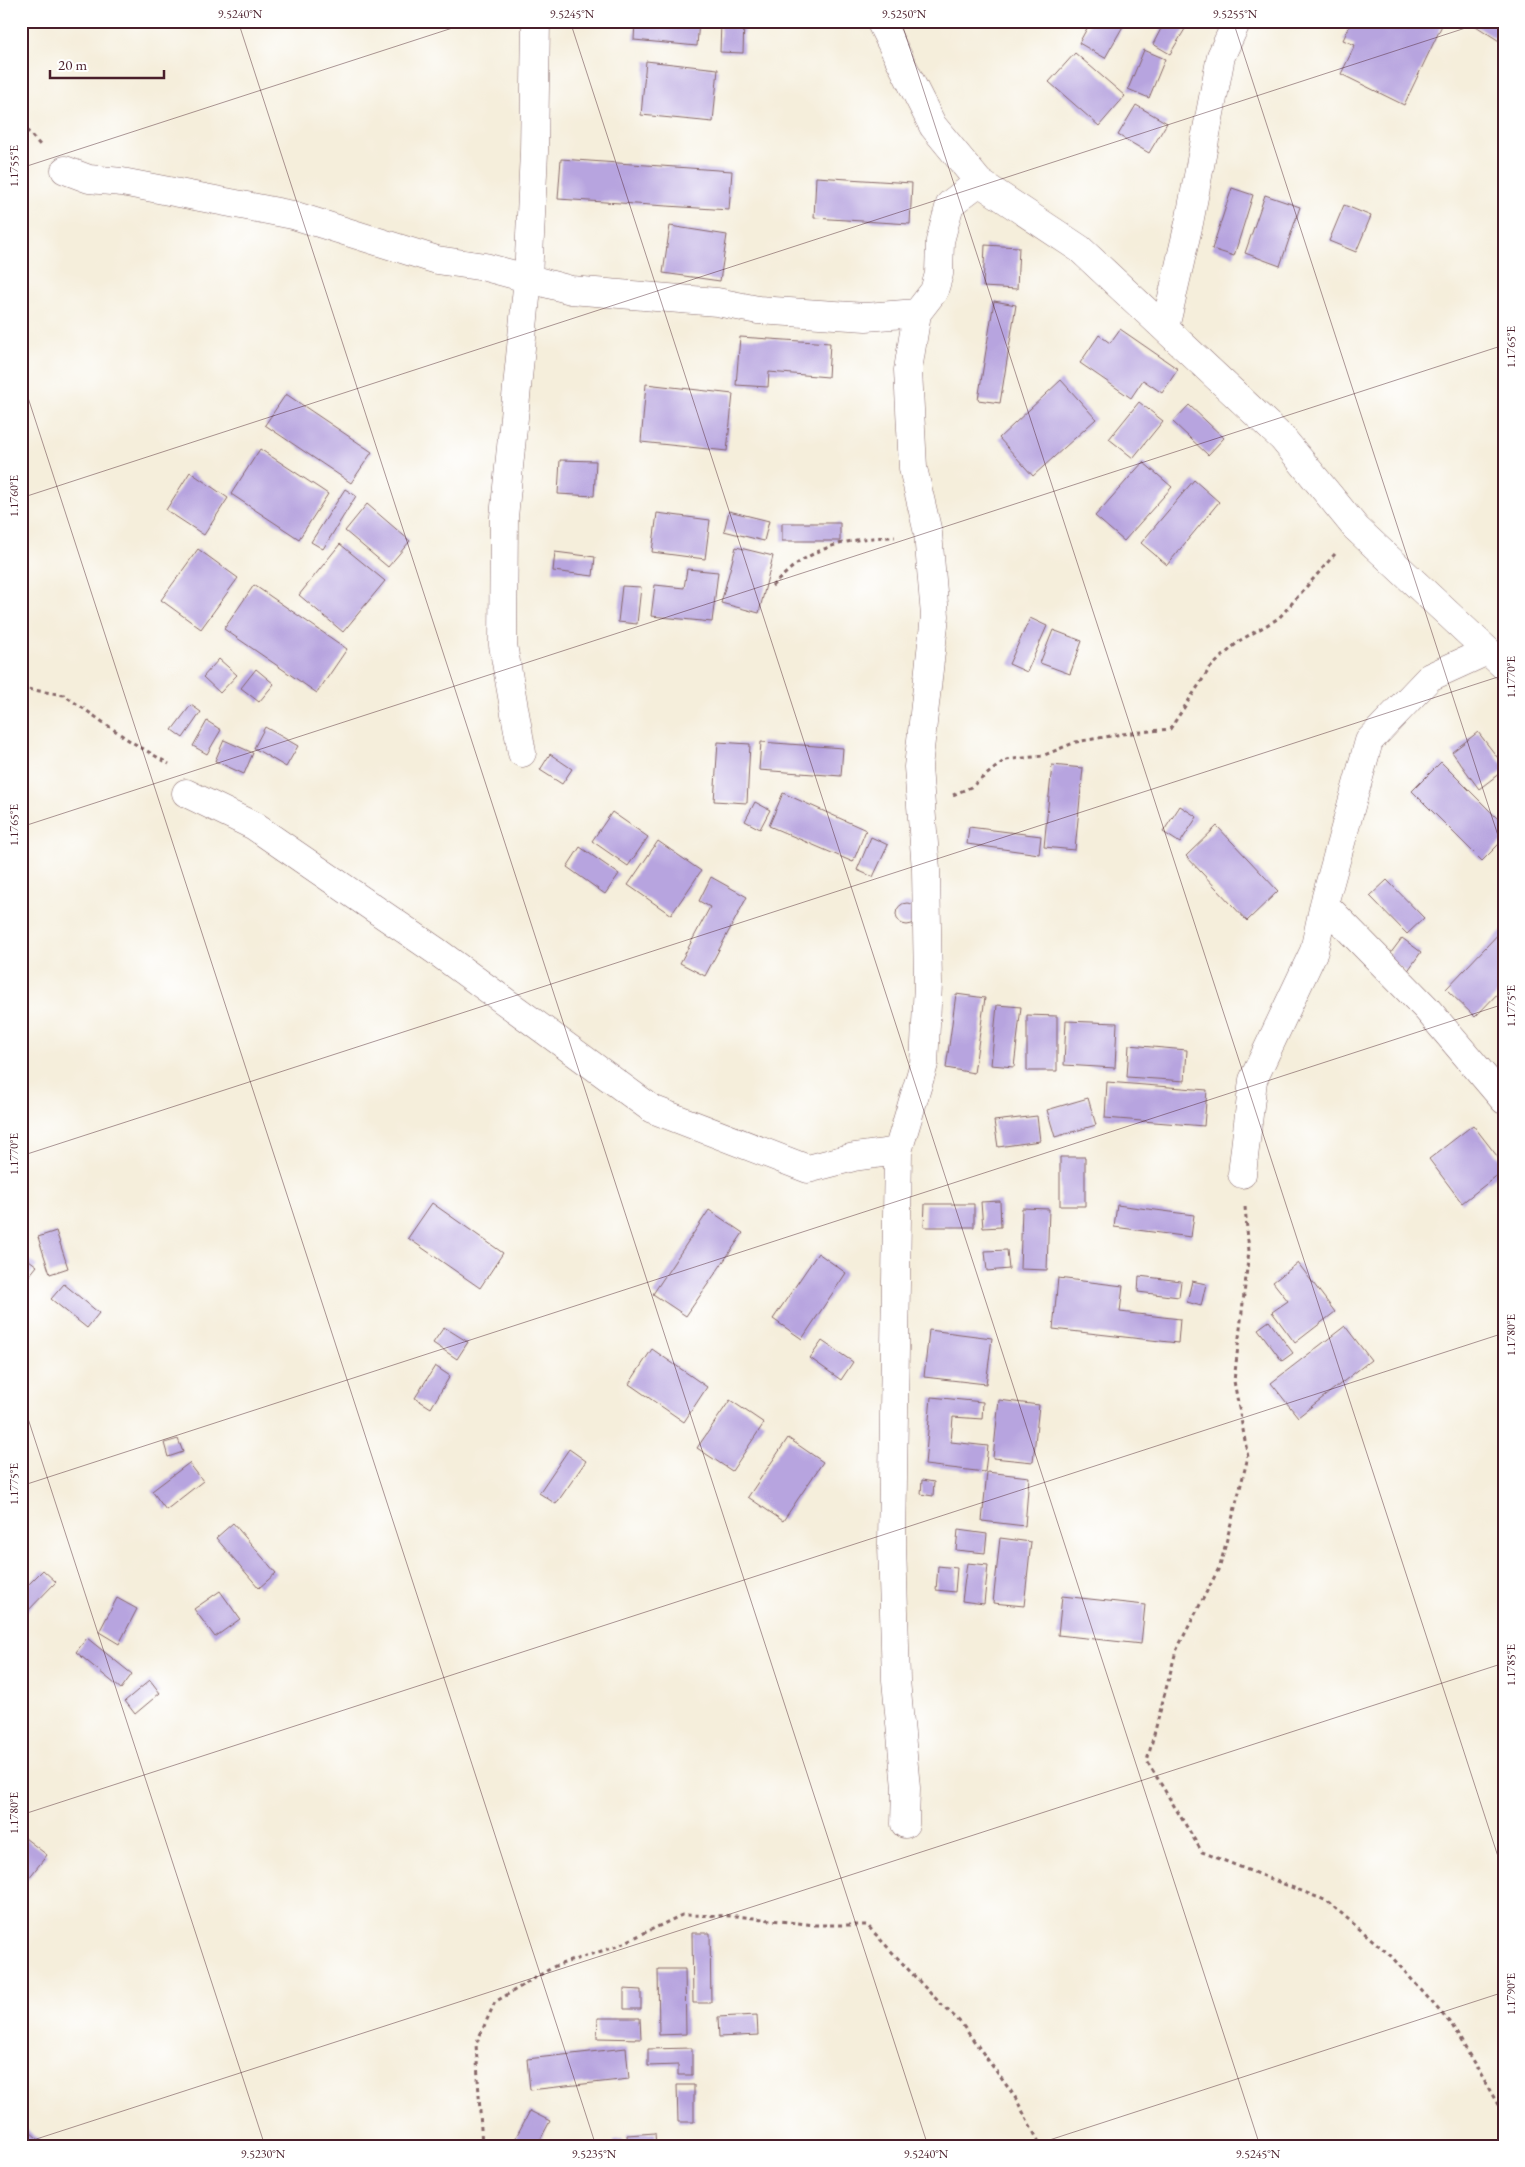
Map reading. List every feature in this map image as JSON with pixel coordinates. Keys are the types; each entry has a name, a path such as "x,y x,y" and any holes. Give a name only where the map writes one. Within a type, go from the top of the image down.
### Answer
{"street":[{"path":"522,752 503,645 504,517 528,278 534,152 536,21"},
{"path":"880,21 933,126 980,182 1080,249 1283,439 1356,528 1495,658"},
{"path":"1164,328 1189,223 1221,56 1237,21"},
{"path":"65,170 89,179 122,182 293,215 438,260 485,267 571,290 718,302 758,310 866,317 917,313"},
{"path":"905,1824 906,1788 896,1680 892,1544 898,1152 924,1064 928,984 926,870 918,767 935,616 928,533 913,468 908,370 917,313 934,291 939,274 940,241 950,204 980,182"},
{"path":"1242,1174 1254,1080 1314,951 1324,904 1370,741 1430,677 1495,658"},
{"path":"186,793 254,826 436,950 652,1109 808,1169 854,1157 898,1152"},
{"path":"1324,904 1426,1008 1504,1100"}],"path":[{"path":"921,809 971,787 1005,760 1042,756 1076,742 1122,734 1170,729 1210,668 1239,641 1279,618 1356,528"},
{"path":"772,586 798,563 837,543 879,537 915,537 928,533"},
{"path":"21,688 64,694 130,742 170,764"},
{"path":"1242,1174 1249,1251 1234,1382 1248,1457 1220,1566 1176,1651 1147,1762 1202,1852 1327,1901 1391,1956 1452,2025 1504,2115"},
{"path":"482,2146 476,2044 495,2002 555,1966 617,1946 682,1915 736,1916 815,1925 867,1925 931,1994 961,2023 1014,2097 1042,2146"}],"building":[{"path":"594,21 622,21 621,27"},
{"path":"635,21 699,21 697,46 634,40"},
{"path":"721,21 744,21 743,53 720,52"},
{"path":"1091,21 1126,21 1105,58 1079,43"},
{"path":"1165,21 1171,21 1185,29 1170,54 1153,44"},
{"path":"1352,21 1399,21 1411,27 1414,21 1444,21 1404,105 1341,74 1355,45 1343,40"},
{"path":"1468,21 1504,21 1504,44"},
{"path":"1144,50 1165,59 1149,98 1128,89"},
{"path":"1075,53 1125,96 1099,126 1049,82"},
{"path":"646,61 718,69 713,122 641,115"},
{"path":"1136,105 1167,123 1149,153 1118,135"},
{"path":"561,159 732,171 729,210 558,199"},
{"path":"816,177 912,183 910,224 814,218"},
{"path":"1232,188 1253,195 1234,256 1212,249"},
{"path":"1265,195 1300,207 1280,266 1245,253"},
{"path":"1344,205 1371,216 1356,252 1329,241"},
{"path":"670,226 727,235 720,281 663,273"},
{"path":"985,245 1019,247 1017,289 983,287"},
{"path":"994,301 1016,305 1000,403 978,400"},
{"path":"1120,329 1178,369 1162,393 1143,380 1131,398 1080,363 1099,335 1110,343"},
{"path":"740,337 830,343 828,377 769,372 768,387 736,385"},
{"path":"1061,380 1096,419 1033,476 999,438"},
{"path":"646,384 733,394 727,451 641,442"},
{"path":"286,394 372,452 351,483 265,425"},
{"path":"1139,402 1163,421 1133,458 1109,439"},
{"path":"1189,405 1224,438 1208,455 1173,422"},
{"path":"260,449 328,494 299,539 231,494"},
{"path":"560,460 596,461 594,496 558,494"},
{"path":"1143,462 1172,487 1124,541 1095,516"},
{"path":"190,472 228,498 204,535 166,510"},
{"path":"1194,480 1219,502 1167,565 1141,543"},
{"path":"345,489 356,496 323,549 311,542"},
{"path":"367,504 410,541 388,567 345,531"},
{"path":"729,511 769,521 764,541 724,531"},
{"path":"657,513 710,520 705,559 652,552"},
{"path":"782,523 840,523 840,541 782,541"},
{"path":"340,544 385,581 343,632 299,595"},
{"path":"736,547 773,556 759,613 721,603"},
{"path":"198,549 238,578 201,629 161,600"},
{"path":"555,552 595,557 593,576 553,571"},
{"path":"687,569 718,572 712,622 651,616 655,585 684,588"},
{"path":"254,585 347,649 317,693 224,629"},
{"path":"622,586 641,587 637,624 618,622"},
{"path":"1030,618 1047,626 1027,672 1009,664"},
{"path":"1053,630 1082,641 1070,674 1040,663"},
{"path":"219,659 237,675 220,693 203,677"},
{"path":"256,669 274,684 259,702 241,688"},
{"path":"191,705 201,712 183,738 172,730"},
{"path":"207,721 221,730 207,754 193,746"},
{"path":"265,727 298,746 286,767 254,748"},
{"path":"1478,732 1504,766 1504,770 1479,789 1452,752"},
{"path":"224,740 253,753 244,774 215,761"},
{"path":"718,742 750,744 747,803 714,801"},
{"path":"761,742 843,748 841,776 759,770"},
{"path":"550,754 572,769 562,784 540,770"},
{"path":"1441,762 1504,825 1504,839 1482,861 1412,791"},
{"path":"1052,765 1083,768 1075,850 1044,847"},
{"path":"783,793 866,830 853,862 769,826"},
{"path":"755,802 770,810 760,829 745,821"},
{"path":"1180,806 1197,817 1180,843 1163,832"},
{"path":"612,812 648,837 628,866 592,841"},
{"path":"1217,826 1278,891 1247,921 1186,856"},
{"path":"969,827 1041,836 1039,854 967,844"},
{"path":"871,837 888,845 873,877 857,870"},
{"path":"658,841 701,871 671,915 628,885"},
{"path":"580,847 619,874 605,894 567,867"},
{"path":"711,877 747,897 705,976 680,963 710,907 699,901"},
{"path":"1387,880 1424,918 1407,934 1370,896"},
{"path":"907,903 915,906 918,914 915,922 907,925 899,922 896,914 899,906"},
{"path":"1504,928 1504,987 1475,1017 1446,989"},
{"path":"1402,938 1421,952 1407,972 1387,958"},
{"path":"956,994 985,998 974,1073 946,1068"},
{"path":"997,1005 1021,1007 1014,1067 991,1065"},
{"path":"1027,1015 1057,1016 1057,1071 1027,1071"},
{"path":"1066,1021 1117,1023 1115,1068 1064,1065"},
{"path":"1129,1045 1187,1050 1185,1081 1127,1077"},
{"path":"1107,1082 1207,1090 1204,1126 1105,1118"},
{"path":"1088,1098 1096,1125 1055,1137 1047,1110"},
{"path":"1037,1116 1040,1141 998,1147 994,1121"},
{"path":"1473,1125 1504,1165 1504,1170 1462,1203 1429,1159"},
{"path":"1060,1157 1085,1157 1085,1206 1060,1206"},
{"path":"1000,1201 1001,1227 983,1228 981,1202"},
{"path":"432,1203 503,1253 480,1288 408,1238"},
{"path":"925,1204 974,1204 974,1227 924,1227"},
{"path":"1117,1205 1194,1215 1191,1237 1114,1227"},
{"path":"1022,1208 1049,1209 1047,1270 1020,1269"},
{"path":"709,1210 743,1233 686,1316 653,1294"},
{"path":"56,1231 68,1268 50,1274 38,1237"},
{"path":"1007,1250 1009,1269 987,1271 985,1251"},
{"path":"818,1253 846,1273 802,1339 773,1319"},
{"path":"21,1254 37,1266 21,1286"},
{"path":"1298,1263 1335,1312 1295,1343 1272,1312 1288,1301 1273,1282"},
{"path":"1139,1276 1181,1281 1179,1297 1138,1292"},
{"path":"1058,1278 1123,1286 1120,1312 1180,1319 1178,1343 1053,1329"},
{"path":"1192,1281 1206,1284 1201,1306 1187,1302"},
{"path":"64,1284 99,1313 87,1328 51,1299"},
{"path":"1269,1321 1293,1353 1282,1361 1258,1329"},
{"path":"1345,1326 1371,1360 1298,1417 1271,1383"},
{"path":"444,1327 468,1342 457,1359 433,1343"},
{"path":"929,1330 992,1338 986,1384 924,1377"},
{"path":"822,1341 853,1362 841,1380 810,1358"},
{"path":"652,1349 707,1387 684,1422 629,1384"},
{"path":"435,1366 450,1376 431,1408 415,1398"},
{"path":"931,1397 983,1402 982,1419 953,1417 951,1442 988,1446 985,1472 925,1465"},
{"path":"730,1400 764,1423 732,1471 697,1448"},
{"path":"999,1400 1039,1405 1033,1462 993,1458"},
{"path":"788,1438 823,1462 783,1521 748,1497"},
{"path":"178,1439 183,1452 168,1457 164,1443"},
{"path":"569,1449 586,1461 556,1504 539,1493"},
{"path":"189,1463 203,1481 166,1510 152,1491"},
{"path":"987,1472 1029,1477 1025,1526 982,1521"},
{"path":"922,1480 934,1482 933,1496 921,1494"},
{"path":"233,1523 276,1573 259,1588 216,1538"},
{"path":"958,1530 987,1534 985,1553 956,1550"},
{"path":"1000,1538 1031,1542 1024,1606 993,1603"},
{"path":"967,1563 988,1565 984,1604 962,1601"},
{"path":"938,1566 957,1568 955,1592 936,1590"},
{"path":"43,1570 56,1582 21,1618 21,1592"},
{"path":"220,1591 240,1619 215,1637 194,1609"},
{"path":"1062,1596 1145,1605 1141,1644 1058,1635"},
{"path":"117,1598 137,1609 119,1644 99,1632"},
{"path":"87,1638 132,1674 121,1689 76,1652"},
{"path":"150,1680 160,1693 135,1714 125,1701"},
{"path":"21,1835 47,1855 21,1888"},
{"path":"692,1933 710,1933 711,2003 693,2003"},
{"path":"658,1969 685,1969 686,2034 659,2035"},
{"path":"624,1989 641,1990 641,2009 624,2009"},
{"path":"757,2015 758,2035 719,2037 718,2017"},
{"path":"598,2018 640,2018 641,2039 597,2038"},
{"path":"626,2048 629,2079 530,2090 527,2059"},
{"path":"692,2048 692,2075 678,2075 678,2065 648,2066 648,2049"},
{"path":"677,2085 694,2085 694,2122 678,2122"},
{"path":"530,2111 550,2121 537,2146 511,2146"},
{"path":"21,2124 46,2146 21,2146"},
{"path":"655,2133 656,2146 628,2146 627,2135"},
{"path":"622,2140 623,2146 613,2146 613,2141"}]}
